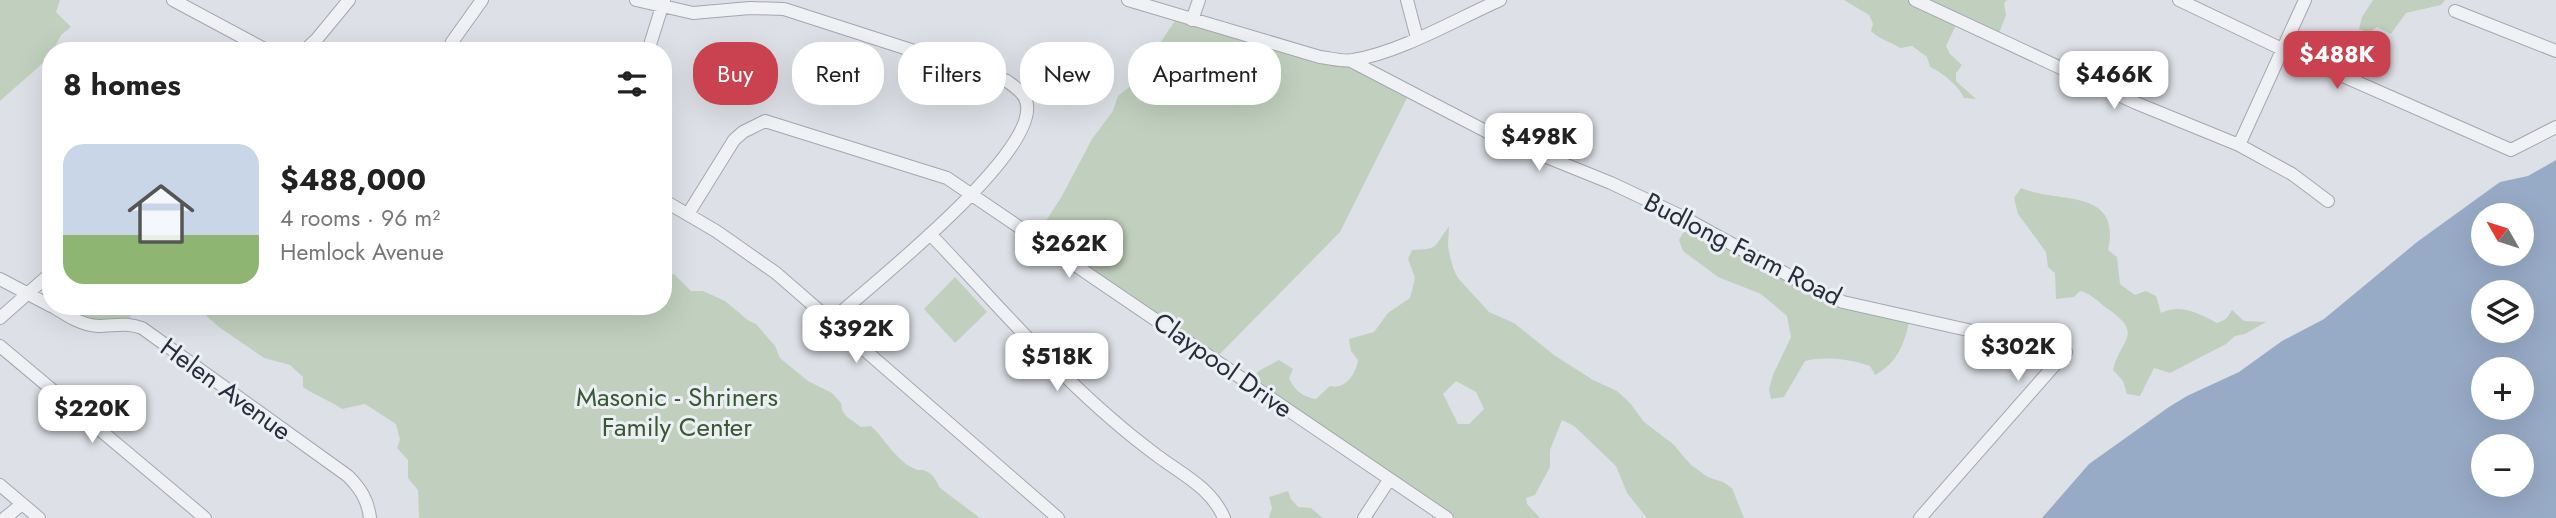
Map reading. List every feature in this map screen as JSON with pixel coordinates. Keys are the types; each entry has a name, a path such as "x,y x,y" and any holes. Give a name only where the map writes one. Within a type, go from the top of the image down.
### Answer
{"street":[{"path":"173,0 251,42"},
{"path":"314,42 349,0"},
{"path":"452,42 482,0"},
{"path":"636,0 663,3 693,13 750,8 784,9 1007,81 1021,92 1027,104 1026,123 994,170 930,234 831,321"},
{"path":"1128,0 1320,57 1351,61 1417,38 1500,0"},
{"path":"1192,20 1199,0"},
{"path":"1407,0 1417,38"},
{"path":"1915,0 2136,103 2239,145 2292,174 2328,201"},
{"path":"2179,0 2284,50 2511,150 2516,150 2556,127"},
{"path":"2239,145 2305,0"},
{"path":"651,42 663,3"},
{"path":"2455,11 2556,51"},
{"name":"Budlong Farm Road","path":"1351,61 1497,137 1611,183 1681,216 1843,302 2066,352 1920,518"},
{"name":"Claypool Drive","path":"688,214 734,140 743,132 765,121 947,178 1447,518"},
{"path":"672,205 776,272 1058,518"},
{"path":"930,234 1065,379 1133,438 1210,493 1224,518"},
{"name":"Helen Avenue","path":"0,279 42,301"},
{"path":"0,318 42,281"},
{"name":"Helen Avenue","path":"67,315 94,326 120,324 142,328 348,476 366,499 370,518"},
{"path":"0,346 205,518"},
{"path":"1364,518 1389,480"},
{"path":"0,485 39,518"},
{"path":"5,518 22,504"}],"green space":[{"path":"0,0 60,0 56,12 71,27 58,42 42,42 42,64 0,101"},
{"path":"1844,0 2007,0 2004,3 2006,15 1998,36 1958,21 1946,46 1962,65 1956,73 1956,81 1976,99 1964,98 1950,80 1930,67 1927,57 1912,46 1900,48 1874,34 1871,31 1873,24 1869,15"},
{"path":"2373,0 2445,0 2441,5 2406,13 2391,34 2377,27 2368,33 2359,29 2362,17"},
{"path":"1178,16 1267,42 1161,42"},
{"path":"1281,46 1319,57 1365,59 1388,80 1409,94 1340,232 1216,358 1037,235 1062,196 1092,139 1113,111 1118,96 1128,88 1128,105 1281,105"},
{"path":"2021,188 2084,201 2096,207 2106,216 2110,230 2108,250 2117,257 2120,284 2135,295 2146,291 2156,296 2161,313 2183,309 2217,323 2226,319 2232,310 2244,321 2266,322 2245,334 2235,336 2226,344 2170,373 2154,368 2140,396 2127,394 2123,381 2113,370 2127,338 2125,325 2095,298 2084,292 2080,291 2074,297 2056,299 2055,273 2048,267 2046,252 2018,214 2014,198"},
{"path":"1690,221 1804,283 1910,318 1903,343 1895,358 1875,375 1870,366 1854,362 1838,359 1805,361 1784,397 1771,399 1769,389 1773,375 1791,337 1787,316 1761,294 1718,277 1683,251 1679,240"},
{"path":"1449,226 1448,247 1453,268 1458,278 1489,312 1514,323 1554,355 1593,380 1617,391 1644,422 1673,444 1691,465 1708,477 1732,488 1744,518 1647,518 1627,493 1616,466 1574,426 1562,420 1550,450 1550,467 1535,495 1526,498 1527,504 1540,518 1449,518 1248,381 1279,360 1293,369 1289,378 1291,382 1307,397 1316,399 1330,386 1345,383 1355,371 1358,360 1351,351 1349,339 1374,332 1388,313 1410,298 1415,278 1408,259 1412,250 1435,246","holes":["1456,381 1476,392 1484,409 1469,424 1458,424 1443,394"]},
{"name":"Masonic - Shriners Family Center","path":"672,275 691,291 703,291 725,301 756,324 775,346 780,358 808,381 832,393 841,403 846,416 861,427 871,426 902,461 916,470 928,472 940,488 980,518 419,518 418,490 408,478 408,460 397,448 400,440 396,424 365,404 342,409 308,390 303,387 303,377 290,365 264,358 205,315 672,315"},
{"path":"955,277 987,312 955,343 924,309"},
{"path":"72,315 131,315 129,325 104,329"},
{"path":"1288,491 1298,507 1311,508 1323,518 1269,518 1272,508 1269,497"}],"water":[{"path":"2556,160 2556,518 2042,518 2089,464 2169,407 2239,372 2282,341 2324,319 2417,242 2500,182 2528,176"}]}
